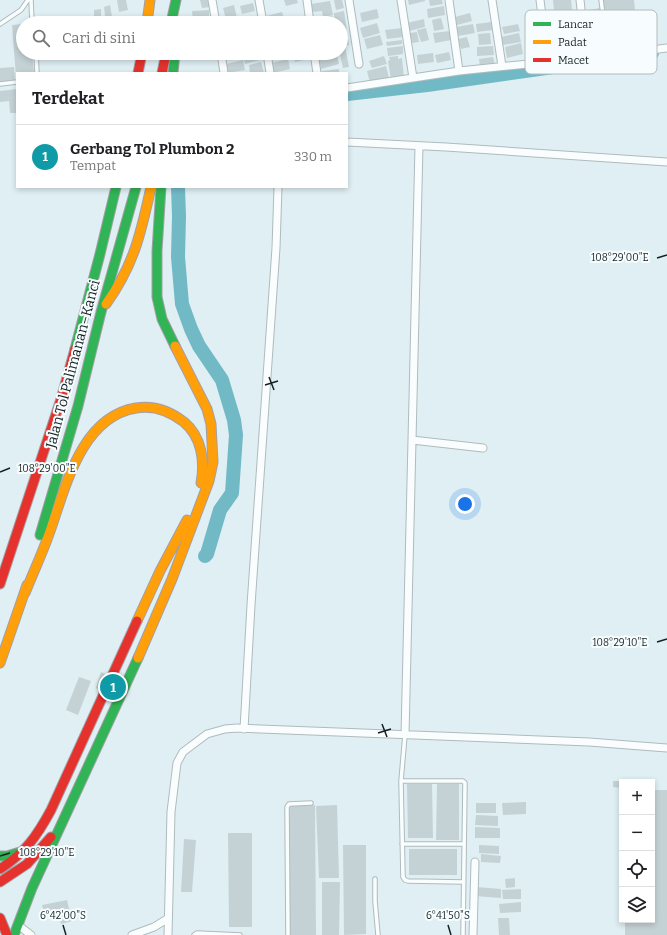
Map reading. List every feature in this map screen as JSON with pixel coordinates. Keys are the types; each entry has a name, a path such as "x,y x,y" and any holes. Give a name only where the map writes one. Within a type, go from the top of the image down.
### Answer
{"highway":[{"path":"148,16 150,0"},
{"path":"173,16 176,0"},
{"path":"179,16 180,0"},
{"path":"138,72 141,60"},
{"path":"162,72 165,60"},
{"path":"173,72 174,60"},
{"name":"Jalan Tol Palimanan–Kanci","path":"0,584 62,400 116,188"},
{"name":"Jalan Tol Palimanan–Kanci","path":"0,663 25,593 30,570 78,406 101,312 136,188"},
{"path":"101,312 116,290 132,259 144,219 151,188"},
{"path":"14,935 32,888 125,689 172,578 209,481 213,462 214,443 207,409 162,319 158,297 157,251 162,188"},
{"path":"0,869 18,857 25,850 39,831 51,810 160,571 198,496 203,476 204,458 193,432 184,423 164,411 155,408 143,407 120,412 102,424 88,439 75,463 25,593"},
{"path":"0,882 27,864 62,823"},
{"path":"0,856 12,855 25,850"},
{"path":"0,918 7,935"}],"street":[{"path":"212,0 215,16"},
{"path":"259,0 261,16"},
{"path":"307,0 309,16"},
{"path":"349,0 359,64"},
{"path":"401,0 413,78"},
{"path":"449,0 459,71"},
{"path":"492,0 502,66"},
{"path":"540,0 541,10"},
{"path":"580,0 581,10"},
{"path":"657,49 667,48"},
{"path":"222,60 224,72"},
{"path":"268,60 270,72"},
{"path":"315,60 317,72"},
{"path":"348,88 459,71 525,64"},
{"path":"348,142 667,162"},
{"path":"405,735 419,146"},
{"path":"244,729 252,589 276,248 278,188"},
{"path":"412,440 483,448"},
{"path":"168,935 167,918 171,812 177,763 183,752 207,734 225,729 244,729 589,742 667,748"},
{"path":"473,935 476,862"},
{"path":"132,935 154,927 167,918"},
{"path":"18,925 31,935"}],"lane":[{"path":"0,24 21,10 28,0"},
{"path":"31,0 32,16"},
{"path":"602,0 603,10"},
{"path":"36,60 37,72"},
{"path":"0,84 16,82"},
{"path":"405,735 401,781 403,872 405,880 463,882"},
{"path":"401,781 463,781 465,786 463,935"},
{"path":"288,935 287,807 289,804 311,803"},
{"path":"402,844 464,844"},
{"path":"375,879 378,935"},
{"path":"194,935 197,933 240,935"}],"building":[{"path":"117,0 126,0 128,10 119,12"},
{"path":"200,0 208,0 210,7 202,8"},
{"path":"284,0 297,0 298,3 286,6"},
{"path":"334,0 342,0 344,8 336,10"},
{"path":"408,0 425,0 425,1 409,5"},
{"path":"429,0 442,0 443,4 430,6"},
{"path":"553,0 571,0 572,10 554,10"},
{"path":"602,0 634,0 635,10 603,10"},
{"path":"330,1 333,15 323,16 322,11 312,12 311,4"},
{"path":"253,3 255,11 242,14 240,6"},
{"path":"110,5 112,16 105,16 104,7"},
{"path":"234,5 236,16 225,16 223,8"},
{"path":"444,6 445,15 428,18 427,9"},
{"path":"600,8 600,10 589,10"},
{"path":"101,9 101,16 94,16 94,10"},
{"path":"377,9 379,18 362,22 360,13"},
{"path":"209,10 209,16 192,16 192,11"},
{"path":"344,11 345,16 334,16 334,13"},
{"path":"282,12 283,16 266,16"},
{"path":"470,13 472,21 457,25 455,17"},
{"path":"441,18 444,29 434,31 432,20"},
{"path":"424,19 425,27 409,31 407,23"},
{"path":"491,22 493,30 477,32 476,24"},
{"path":"377,23 380,33 363,38 360,28"},
{"path":"473,24 475,33 458,36 456,27"},
{"path":"518,24 520,31 504,34 502,27"},
{"path":"12,25 16,25 16,60 33,60 34,72 16,72 16,77"},
{"path":"402,28 403,37 387,39 385,30"},
{"path":"426,28 429,40 421,42 417,30"},
{"path":"450,31 451,40 435,43 433,33"},
{"path":"417,32 419,42 412,43 410,33"},
{"path":"490,33 491,44 479,45 478,34"},
{"path":"519,33 521,42 503,45 501,37"},
{"path":"380,35 383,45 367,49 364,39"},
{"path":"467,37 470,47 461,49 458,39"},
{"path":"402,40 402,44 387,46 386,42"},
{"path":"521,43 523,54 507,58 505,47"},
{"path":"403,46 403,54 388,56 387,48"},
{"path":"493,46 494,55 477,56 477,47"},
{"path":"449,52 451,60 437,63 435,55"},
{"path":"433,53 434,62 418,64 417,55"},
{"path":"384,56 387,64 372,68 369,61"},
{"path":"398,56 398,59 402,58 404,78 391,80 388,61 390,60 389,57"},
{"path":"493,57 495,65 480,68 479,59"},
{"path":"243,60 245,70 228,72 226,64"},
{"path":"244,60 260,60 245,64"},
{"path":"288,60 290,69 273,72 271,63"},
{"path":"319,60 338,60 339,64 321,69"},
{"path":"341,60 348,60 349,67 343,68"},
{"path":"261,62 264,72 250,72 249,65"},
{"path":"386,66 389,78 370,83 367,71"},
{"path":"14,67 15,81 0,82 0,68"},
{"path":"339,69 339,72 322,71"},
{"path":"16,89 16,113 10,113 9,101 0,102 0,91"},
{"path":"101,672 131,686 123,702 96,688"},
{"path":"79,677 91,681 78,715 66,710"},
{"path":"613,781 619,781 619,788 613,787"},
{"path":"407,784 432,784 433,838 408,838"},
{"path":"437,784 459,784 459,840 436,840"},
{"path":"655,790 667,790 667,935 625,935 625,923 655,923"},
{"path":"526,802 526,814 503,815 502,803"},
{"path":"476,803 496,803 496,813 476,813"},
{"path":"288,805 315,805 316,935 289,935"},
{"path":"337,805 339,878 319,878 316,806"},
{"path":"476,815 498,816 498,826 475,825"},
{"path":"475,827 500,828 500,838 475,838"},
{"path":"228,833 252,833 252,927 229,927"},
{"path":"184,839 196,840 192,892 181,892"},
{"path":"343,845 366,845 366,934 344,935"},
{"path":"479,845 499,846 499,854 479,853"},
{"path":"409,849 457,849 457,875 409,875"},
{"path":"481,854 501,856 500,863 481,862"},
{"path":"515,878 515,887 506,888 505,879"},
{"path":"322,882 340,882 339,935 322,935"},
{"path":"476,887 501,889 501,898 475,896"},
{"path":"521,889 521,899 503,899 502,890"},
{"path":"67,900 72,921 61,924 59,913 45,917 42,905"},
{"path":"521,902 521,912 500,913 499,904"},
{"path":"498,918 509,918 510,935 499,935"}],"waterway":[{"path":"348,94 427,85 525,71"},
{"path":"178,188 178,257 182,304 199,346 222,380 234,420 236,435 232,493 220,510 207,554 205,556"}],"traffic: fast":[{"path":"173,16 176,0"},
{"path":"173,72 174,60"},
{"path":"75,349 116,188"},
{"path":"40,535 78,406 101,312 136,188"},
{"path":"161,188 157,251 157,297 162,319 175,346"},
{"path":"14,935 32,888 138,658"},
{"path":"0,856 7,856 20,852"}],"traffic: slow":[{"path":"148,16 150,0"},
{"path":"106,304 116,290 130,262 140,234 151,188"},
{"path":"138,658 172,579 209,481 213,462 211,424 207,409 175,346"},
{"path":"25,593 49,534 61,497 78,458 88,440 101,425 117,414 136,408 149,407 167,412 184,422 195,435 201,450 203,467 201,483"},
{"path":"137,621 160,571 187,520"},
{"path":"0,663 27,585"}],"traffic: jam":[{"path":"138,72 141,60"},
{"path":"162,72 165,60"},
{"path":"0,584 61,399 75,349"},
{"path":"0,869 17,857 30,843 41,828 51,810 137,621"},
{"path":"0,882 27,864 51,837"},
{"path":"0,918 7,935"}],"place":[{"name":"Gerbang Tol Plumbon 2","path":"113,687"}]}
